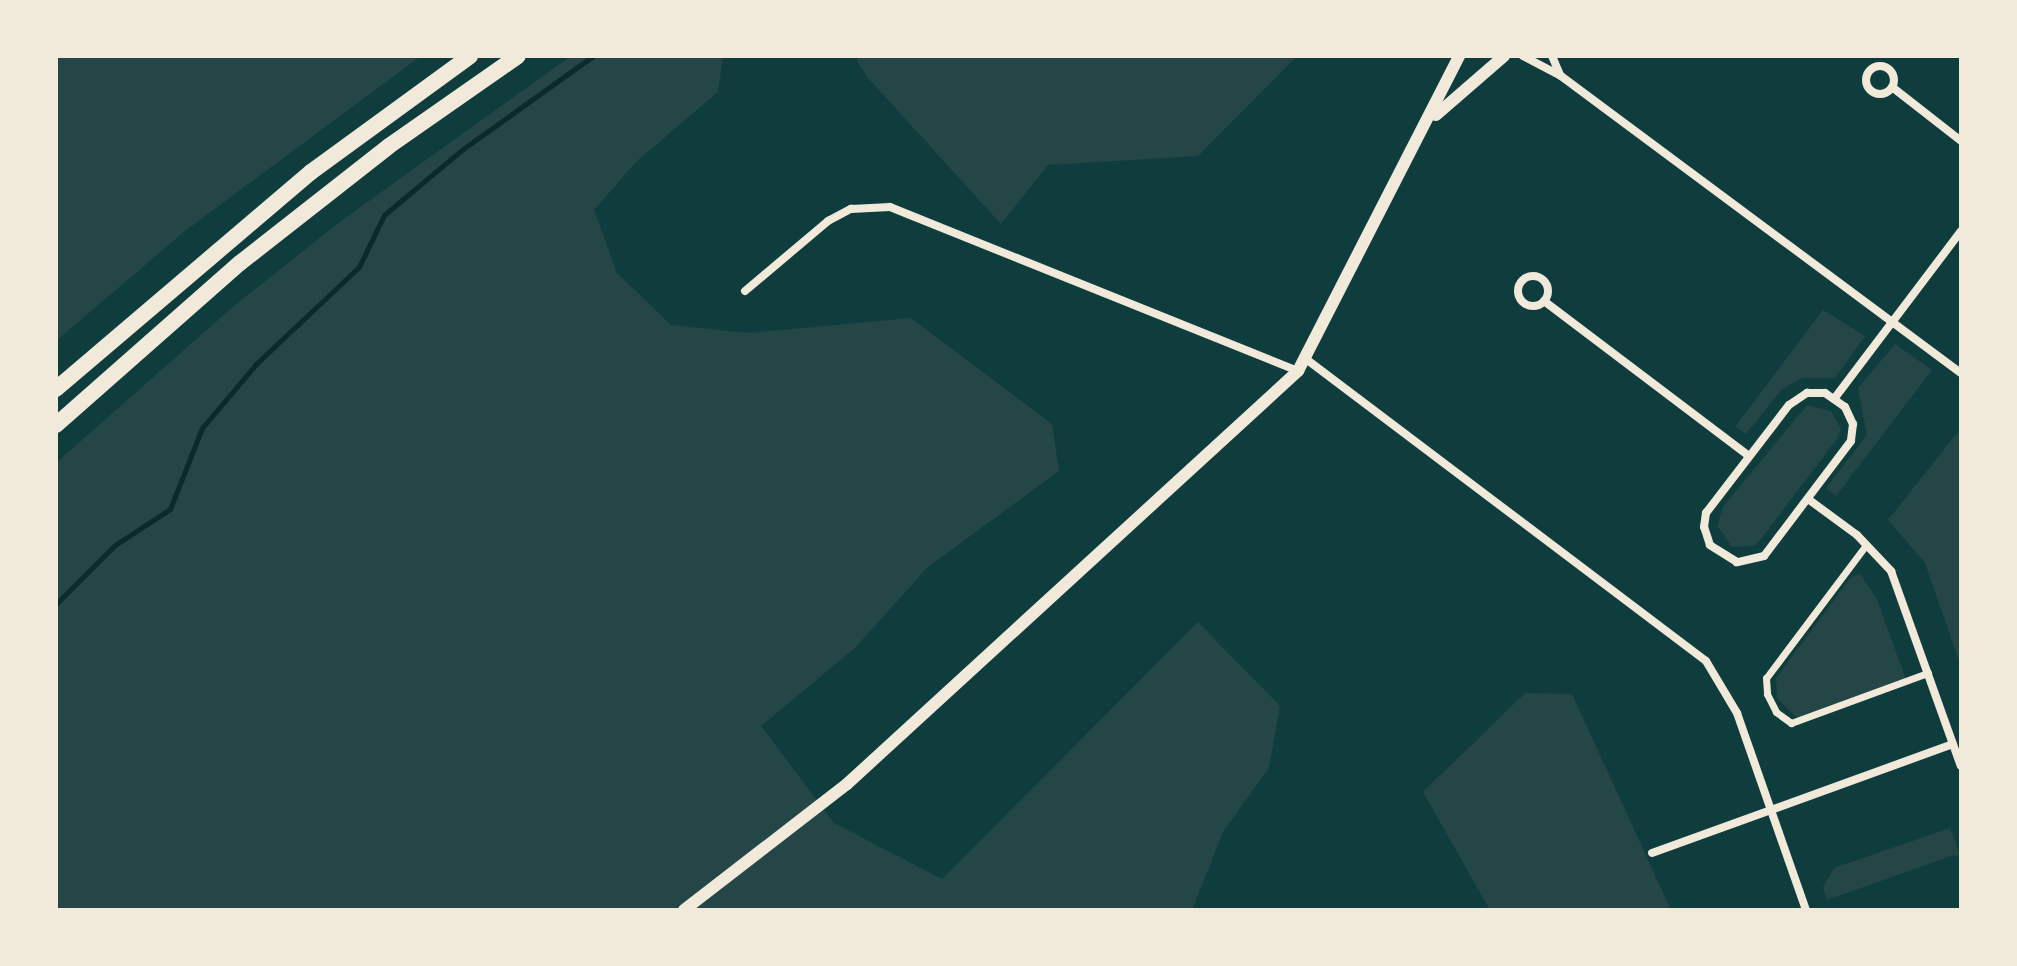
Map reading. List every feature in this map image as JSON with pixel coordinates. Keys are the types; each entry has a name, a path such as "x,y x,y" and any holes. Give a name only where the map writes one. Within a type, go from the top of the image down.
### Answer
{"main road":[{"path":"56,389 311,172 470,56"},
{"path":"56,425 240,263 389,146 518,56"}],"street":[{"path":"684,910 847,784 1298,371 1409,152 1431,119 1459,56"},
{"path":"1431,119 1504,56"},
{"path":"1523,56 1561,76 1961,373"},
{"path":"1552,56 1561,76"},
{"path":"1892,87 1961,141"},
{"path":"745,291 828,221 851,209 890,207 1298,371"},
{"path":"1834,399 1961,231"},
{"path":"1544,301 1749,456"},
{"path":"1306,359 1706,661 1737,713 1806,910"},
{"path":"1807,393 1834,399 1845,407 1853,424 1851,441 1764,556 1737,562 1710,545 1704,527 1706,513 1789,405 1807,393"},
{"path":"1808,499 1866,545 1891,571 1961,766"},
{"path":"1866,545 1766,678 1767,694 1776,712 1791,723 1928,673"},
{"path":"1652,853 1953,744"}],"shaded area":[{"path":"56,56 421,56 185,231 56,341"},
{"path":"571,56 723,56 718,92 637,161 594,210 617,273 671,325 749,333 911,318 1052,424 1059,471 928,567 855,648 761,726 834,823 942,879 1198,622 1280,706 1269,768 1223,832 1192,910 56,910 56,463 235,305 341,221"},
{"path":"859,56 1297,56 1198,156 1048,165 1001,224 868,78 857,61"},
{"path":"1823,310 1865,336 1835,378 1803,378 1782,389 1746,434 1735,427"},
{"path":"1895,344 1932,370 1836,496 1826,488 1867,435 1858,388"},
{"path":"1807,405 1831,411 1841,429 1837,439 1761,539 1754,546 1732,547 1717,526 1723,507"},
{"path":"1961,428 1961,667 1925,563 1888,520"},
{"path":"1860,574 1877,599 1906,679 1797,718 1777,698 1776,678 1851,577"},
{"path":"1525,693 1572,694 1671,910 1490,910 1423,792"},
{"path":"1950,828 1961,857 1954,855 1827,900 1823,887 1834,868"}],"waterway":[{"path":"56,604 115,545 170,509 202,428 256,364 359,267 384,215 463,149 593,56"}]}
